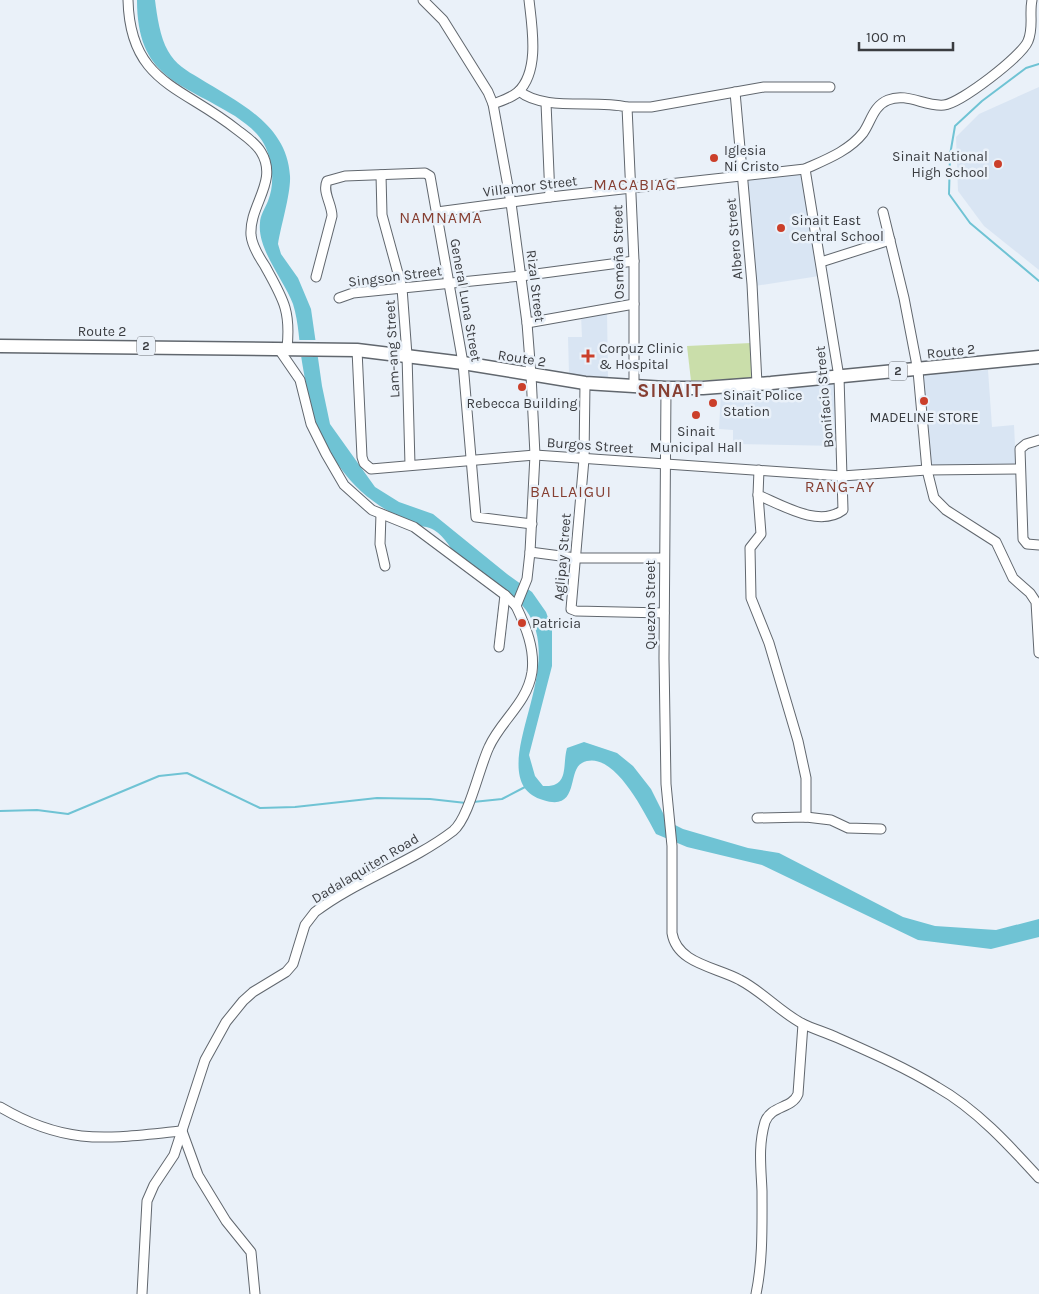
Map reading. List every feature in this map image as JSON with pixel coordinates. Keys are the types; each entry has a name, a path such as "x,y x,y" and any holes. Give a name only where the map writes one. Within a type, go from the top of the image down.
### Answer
{"highway":[{"name":"Route 2","path":"0,346 357,350 463,363 585,383 666,388 839,378 1039,357"}],"street":[{"path":"128,0 132,34 137,48 153,71 192,101 228,122 251,141 265,159 268,169 267,181 256,208 251,236 257,253 288,314 285,348 300,380 312,424 339,478 353,494 381,514 401,520 414,527 517,602"},
{"name":"Rizal Street","path":"423,0 443,20 458,40 493,104 511,203 527,323 534,455 532,524 527,578 517,602"},
{"path":"493,104 519,91 531,62 529,0"},
{"name":"Villamor Street","path":"437,212 550,197 805,169 834,156 851,144 863,133 877,108 887,100 905,98 945,105 961,98 989,78 1027,44 1032,22 1032,0"},
{"path":"519,91 532,100 546,103 604,103 627,107 651,107 735,92 790,86 830,87"},
{"name":"Albero Street","path":"735,92 752,284 757,384"},
{"path":"546,103 550,197"},
{"name":"Osmeña Street","path":"627,107 634,261 634,387"},
{"name":"Bonifacio Street","path":"758,495 813,516 838,513 844,509 839,378 805,169"},
{"name":"Lam-ang Street","path":"381,175 382,215 402,288 407,355 410,465"},
{"name":"General Luna Street","path":"316,277 332,216 332,210 325,190 327,181 345,176 429,175 463,363 476,518 532,524"},
{"path":"884,212 904,298 917,369 927,470 936,502 972,527 993,538 1012,578 1032,595 1038,616 1039,653"},
{"path":"821,262 890,240"},
{"name":"Singson Street","path":"339,298 354,293 521,276 634,261"},
{"path":"527,323 634,304"},
{"name":"Burgos Street","path":"357,350 364,464 376,470 410,465 534,455 842,476 927,470 1020,469"},
{"name":"Aglipay Street","path":"585,383 584,459 572,610 664,613"},
{"name":"Quezon Street","path":"666,388 663,558 666,784 672,846 672,933 679,951 696,961 740,980 803,1024 837,1037 939,1088 980,1119 1017,1153 1039,1178"},
{"path":"1039,440 1026,444 1020,449 1023,539 1027,544 1039,545"},
{"path":"759,470 758,495 762,532 760,538 750,548 750,598 770,646 798,741 806,778 806,817"},
{"path":"381,514 380,544 385,566"},
{"path":"530,552 576,558 663,558"},
{"path":"499,647 505,595"},
{"name":"Dadalaquiten Road","path":"142,1294 147,1201 154,1186 174,1155 205,1060 213,1043 243,1001 253,992 286,972 293,964 309,918 321,908 438,841 459,826 466,812 489,746 520,705 529,685 532,672 531,647 517,602"},
{"path":"758,818 806,817 832,820 848,828 881,829"},
{"path":"756,1294 762,1257 760,1148 765,1123 770,1113 794,1100 798,1094 803,1024"},
{"path":"0,1107 33,1125 78,1137 111,1138 182,1131 198,1175 226,1221 251,1252 254,1260 255,1294"}],"shaded area":[{"name":"Sinait National High School","path":"1039,87 1039,270 984,226 958,191 956,137 979,114"},
{"name":"Sinait East Central School","path":"803,174 819,276 755,286 745,181"},
{"name":"Corpuz Clinic & Hospital","path":"607,311 608,379 569,374 568,337 582,337 581,316"},
{"path":"988,370 992,427 1014,425 1016,466 930,467 921,374"},
{"path":"835,384 839,446 733,444 733,430 719,429 721,392"}],"green space":[{"path":"751,343 752,378 691,381 687,346"}],"water":[{"path":"137,0 155,0 163,39 171,56 178,63 190,73 245,106 270,129 280,142 287,158 290,183 278,244 281,254 298,278 311,309 322,386 330,424 375,487 399,502 433,514 532,592 546,612 552,629 552,666 529,755 535,776 543,786 552,786 561,779 567,748 584,742 617,753 633,766 651,789 667,821 683,829 748,848 779,853 903,917 935,926 996,930 1039,919 1039,937 991,949 918,940 762,865 687,847 656,834 636,799 616,773 605,765 594,761 582,763 578,767 571,789 563,800 555,802 543,800 535,797 524,787 519,770 520,750 536,679 539,655 536,631 526,610 512,595 461,560 438,533 401,518 371,500 346,476 331,455 324,443 310,403 293,304 267,254 260,233 261,218 272,187 272,172 267,151 258,136 247,125 235,116 180,85 165,74 154,62 145,46 139,26"}],"pier":[{"path":"297,340 318,340 320,357 299,357"}],"waterway":[{"path":"1039,64 1026,68 982,101 955,126 950,155 949,194 970,223 1039,281"},
{"path":"0,811 37,810 68,814 159,776 187,773 260,808 295,807 377,798 430,799 466,803"},
{"path":"473,802 502,799 525,787"}],"place":[{"name":"Iglesia Ni Cristo","path":"714,158"},
{"name":"Sinait National High School","path":"998,164"},
{"name":"Sinait East Central School","path":"781,228"},
{"name":"Corpuz Clinic & Hospital","path":"588,356"},
{"name":"Rebecca Building","path":"522,387"},
{"name":"MADELINE STORE","path":"924,401"},
{"name":"Sinait Police Station","path":"713,403"},
{"name":"Sinait Municipal Hall","path":"696,415"},
{"name":"Patricia","path":"522,623"}],"district":[{"name":"MACABIAG","path":"635,184"},
{"name":"NAMNAMA","path":"441,217"},
{"name":"SINAIT","path":"670,390"},
{"name":"RANG-AY","path":"840,486"},
{"name":"BALLAIGUI","path":"571,491"}]}
